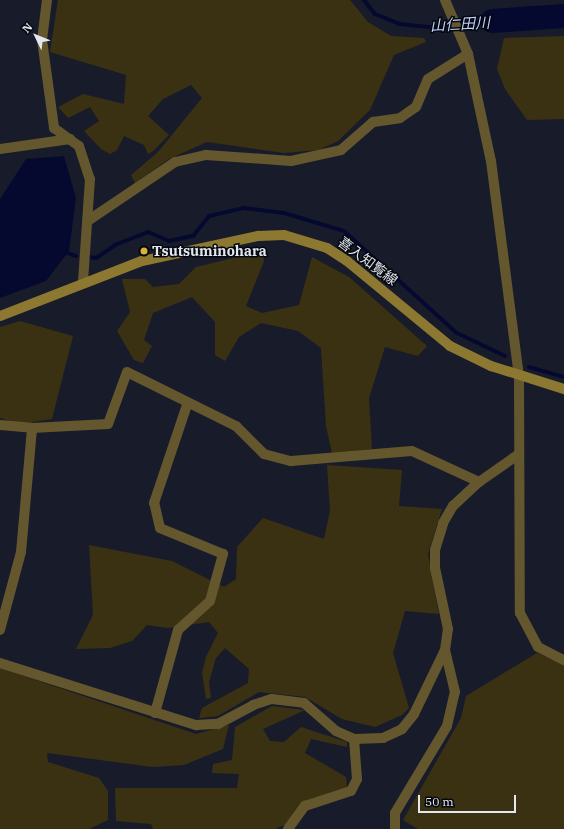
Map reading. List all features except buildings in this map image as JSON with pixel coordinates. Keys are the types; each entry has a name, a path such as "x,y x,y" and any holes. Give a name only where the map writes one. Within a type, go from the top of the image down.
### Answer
{"main road":[{"name":"喜入知覧線","path":"0,316 83,281 142,261 258,236 300,238 327,248 347,261 450,346 518,376 564,389"}],"street":[{"path":"47,0 42,40 48,104 54,128 79,146 90,179 89,220 83,281"},
{"path":"445,0 458,34 468,54 491,161 518,376 520,613 538,647 564,660"},
{"path":"89,220 175,162 206,155 291,161 341,150 373,122 400,118 416,107 428,79 468,54"},
{"path":"0,149 70,139"},
{"path":"0,425 32,428 108,424 127,372 187,404 236,426 264,454 291,462 412,451 479,482"},
{"path":"154,713 178,630 210,601 223,554 160,528 154,503 187,404"},
{"path":"0,630 21,552 32,428"},
{"path":"0,663 154,713 196,725 218,724 253,705 272,699 304,703 336,730 354,738 383,738 402,729 414,714 445,650 448,630 435,568 435,550 454,506 479,482 519,454"},
{"path":"395,829 395,813 447,726 455,692 445,650"},
{"path":"288,829 306,806 351,791 357,779 354,738"}],"shaded area":[{"path":"58,0 350,0 368,22 391,36 424,38 426,42 394,55 370,110 338,141 319,150 284,153 207,142 169,159 135,183 131,175 158,152 202,98 191,85 163,99 148,116 169,135 148,154 144,145 124,136 117,150 110,154 101,149 84,131 99,121 90,107 68,118 58,107 83,94 124,104 126,75 50,52"},
{"path":"564,36 564,119 527,120 505,89 497,69 504,38"},
{"path":"263,251 264,261 246,306 262,313 299,305 312,257 349,277 427,346 418,356 385,347 369,398 372,449 332,453 326,426 321,348 298,331 261,323 239,337 225,361 215,355 215,322 192,297 153,313 144,340 152,346 143,363 134,360 117,331 130,312 122,279 145,279 153,287 179,284 196,267"},
{"path":"20,321 73,336 52,419 19,424 0,418 0,327"},
{"path":"327,465 402,470 399,506 442,509 428,554 439,614 405,611 393,653 409,708 402,715 375,727 342,719 305,697 259,692 218,716 199,718 202,708 248,683 249,669 225,648 216,658 209,682 211,698 206,699 202,673 206,657 218,633 209,622 168,628 147,625 132,641 110,648 76,649 93,615 89,545 172,561 224,587 236,579 237,547 263,518 324,539 330,511"},
{"path":"537,653 564,665 564,829 418,829 403,820 461,718 466,696"},
{"path":"0,668 196,734 229,725 223,749 184,765 153,767 47,753 48,762 99,778 108,791 108,820 89,829 0,829"},
{"path":"272,706 305,710 263,729 270,741 284,742 301,727 347,742 347,747 311,739 305,753 346,777 347,787 303,802 285,825 275,829 153,829 151,824 116,821 115,788 237,788 239,774 212,773 213,764 232,760 235,727"}],"water":[{"path":"64,156 76,198 69,251 46,281 0,298 0,199 26,159"}],"waterway":[{"name":"山仁田川","path":"364,0 375,14 400,24 437,28 492,21"},
{"name":"山仁田川","path":"492,21 564,16"},
{"path":"88,257 96,258 117,244 148,232 169,241 193,236 209,216 243,208 284,213 344,231 457,333 505,356"},
{"path":"63,251 76,256"},
{"path":"529,367 564,377"}],"place":[{"name":"Tsutsuminohara","path":"144,251"}]}
